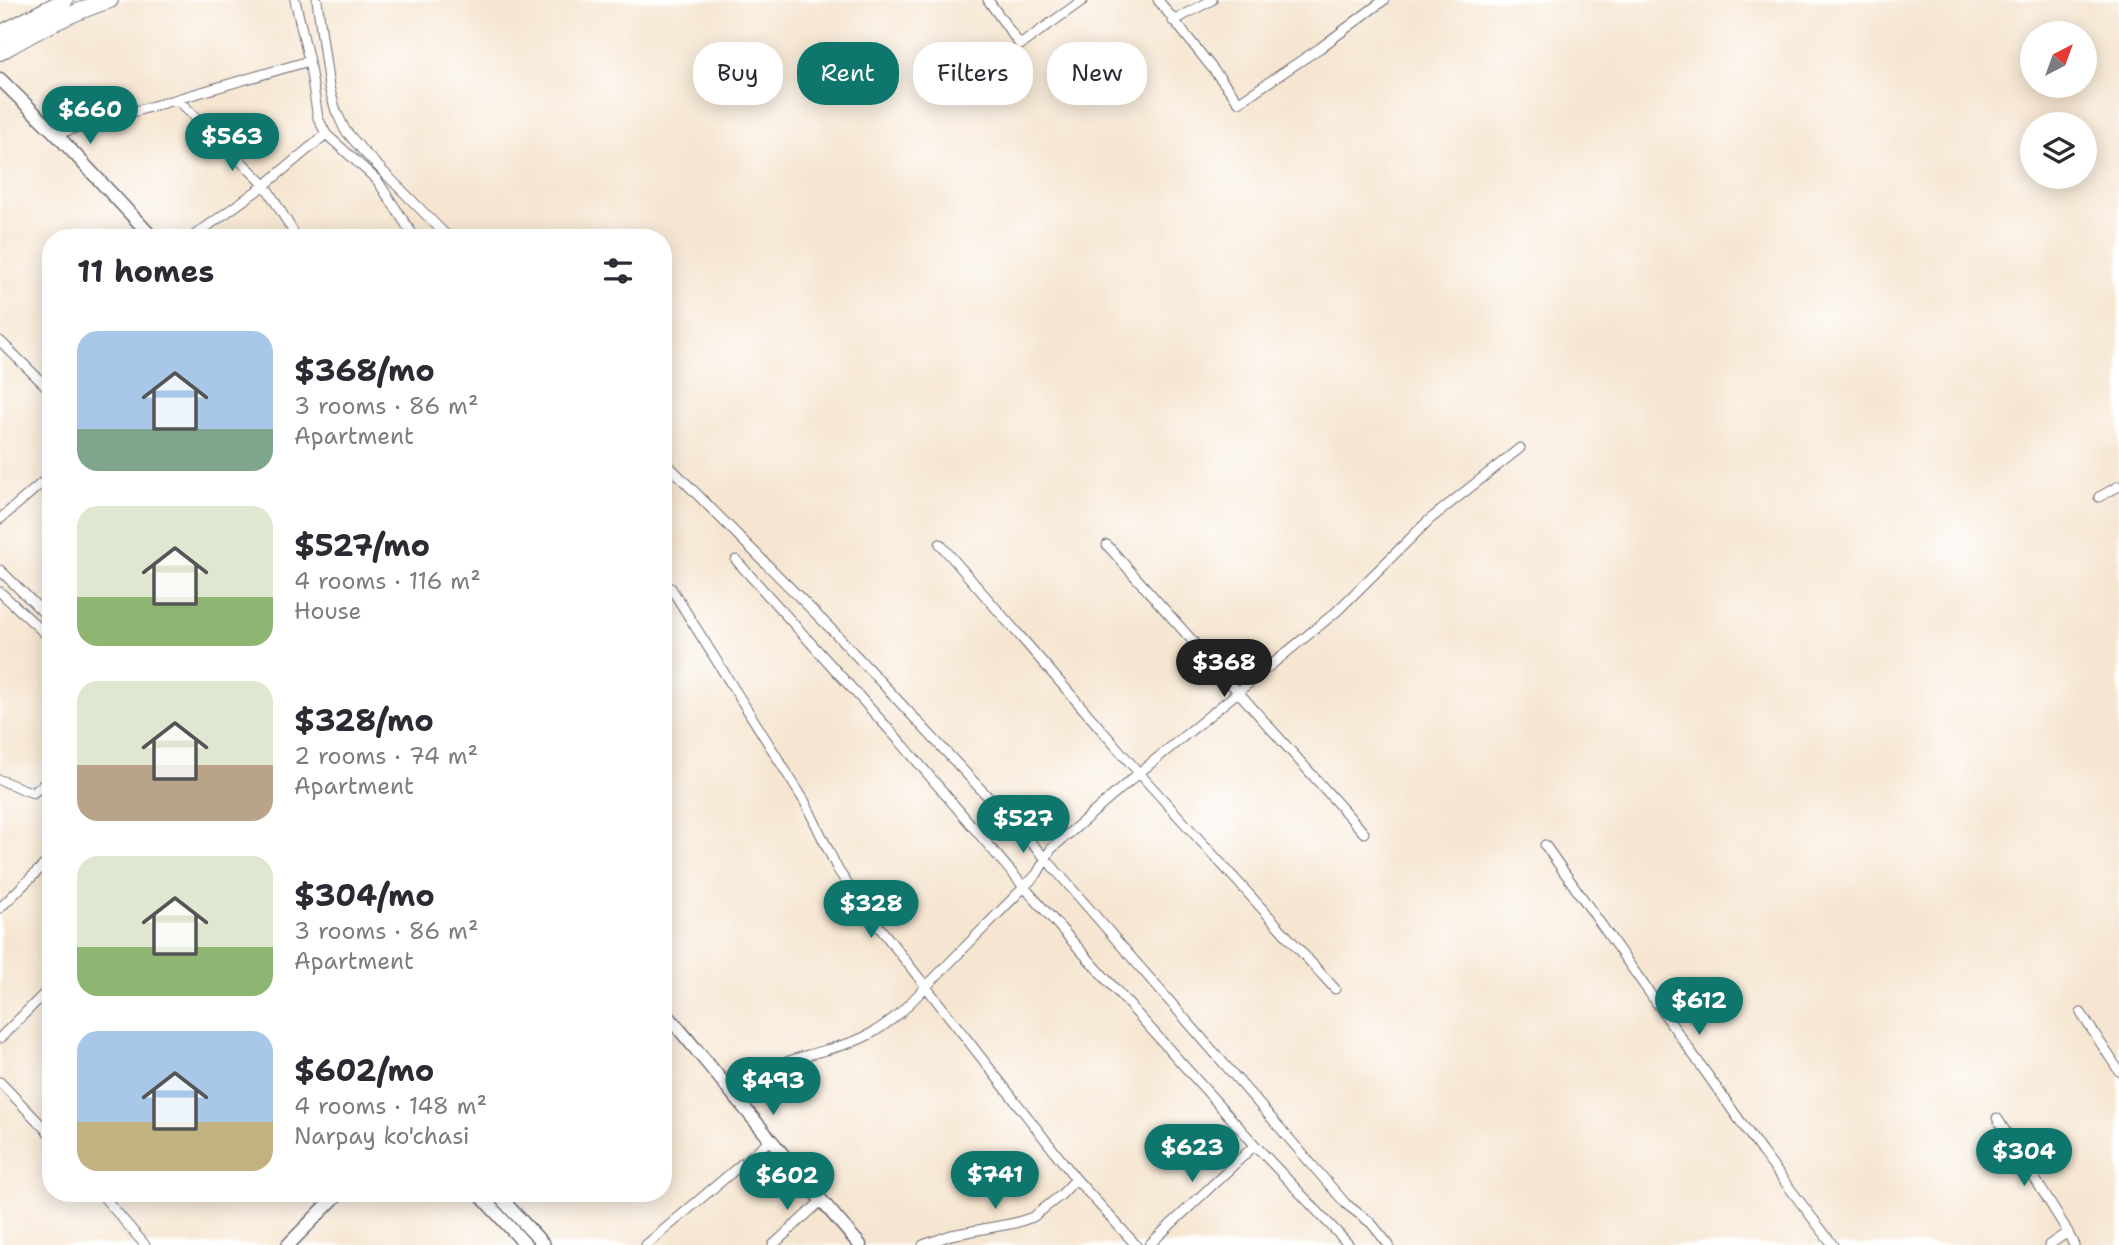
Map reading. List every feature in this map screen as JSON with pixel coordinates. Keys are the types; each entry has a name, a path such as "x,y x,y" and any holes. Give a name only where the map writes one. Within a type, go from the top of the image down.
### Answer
{"highway":[{"path":"0,34 65,0"},
{"path":"0,52 52,23 89,6 110,0"}],"main road":[{"path":"0,79 56,134 145,229"},
{"path":"672,1021 860,1245"},
{"path":"288,1245 330,1202"},
{"path":"486,1202 526,1245"},
{"path":"504,1202 544,1245"}],"street":[{"path":"295,0 318,118 326,134 377,180 409,229"},
{"path":"317,0 329,87 345,130 440,229"},
{"path":"988,0 1020,45 1068,4 1083,0"},
{"path":"1158,0 1239,102 1321,48 1384,0"},
{"path":"1173,21 1212,0"},
{"path":"56,134 309,61"},
{"path":"177,99 265,185 292,229"},
{"path":"204,229 265,185 326,134"},
{"path":"0,341 42,382"},
{"path":"725,1083 863,1039 881,1029 1037,874 1051,849 1336,611 1429,520 1520,448"},
{"path":"672,469 836,634 1046,859 1346,1204 1371,1223 1389,1245"},
{"path":"0,519 42,483"},
{"path":"2099,497 2119,486"},
{"path":"940,544 1139,773 1335,989"},
{"path":"1107,545 1364,833"},
{"path":"736,560 904,746 1024,887 1255,1145 1349,1245"},
{"path":"0,570 42,611"},
{"path":"672,590 805,802 838,870 859,901 1076,1179 1136,1245"},
{"path":"0,592 42,631"},
{"path":"0,780 33,793 42,786"},
{"path":"1545,845 1762,1152 1833,1245"},
{"path":"0,908 42,867"},
{"path":"0,1038 42,996"},
{"path":"2081,1013 2119,1071"},
{"path":"0,1082 42,1126"},
{"path":"1997,1118 2074,1245"},
{"path":"646,1245 770,1140"},
{"path":"1149,1245 1255,1145"},
{"path":"923,1245 951,1235 1034,1217 1076,1179"},
{"path":"773,1245 821,1201"},
{"path":"108,1202 145,1245"},
{"path":"2049,1245 2068,1232"}]}
